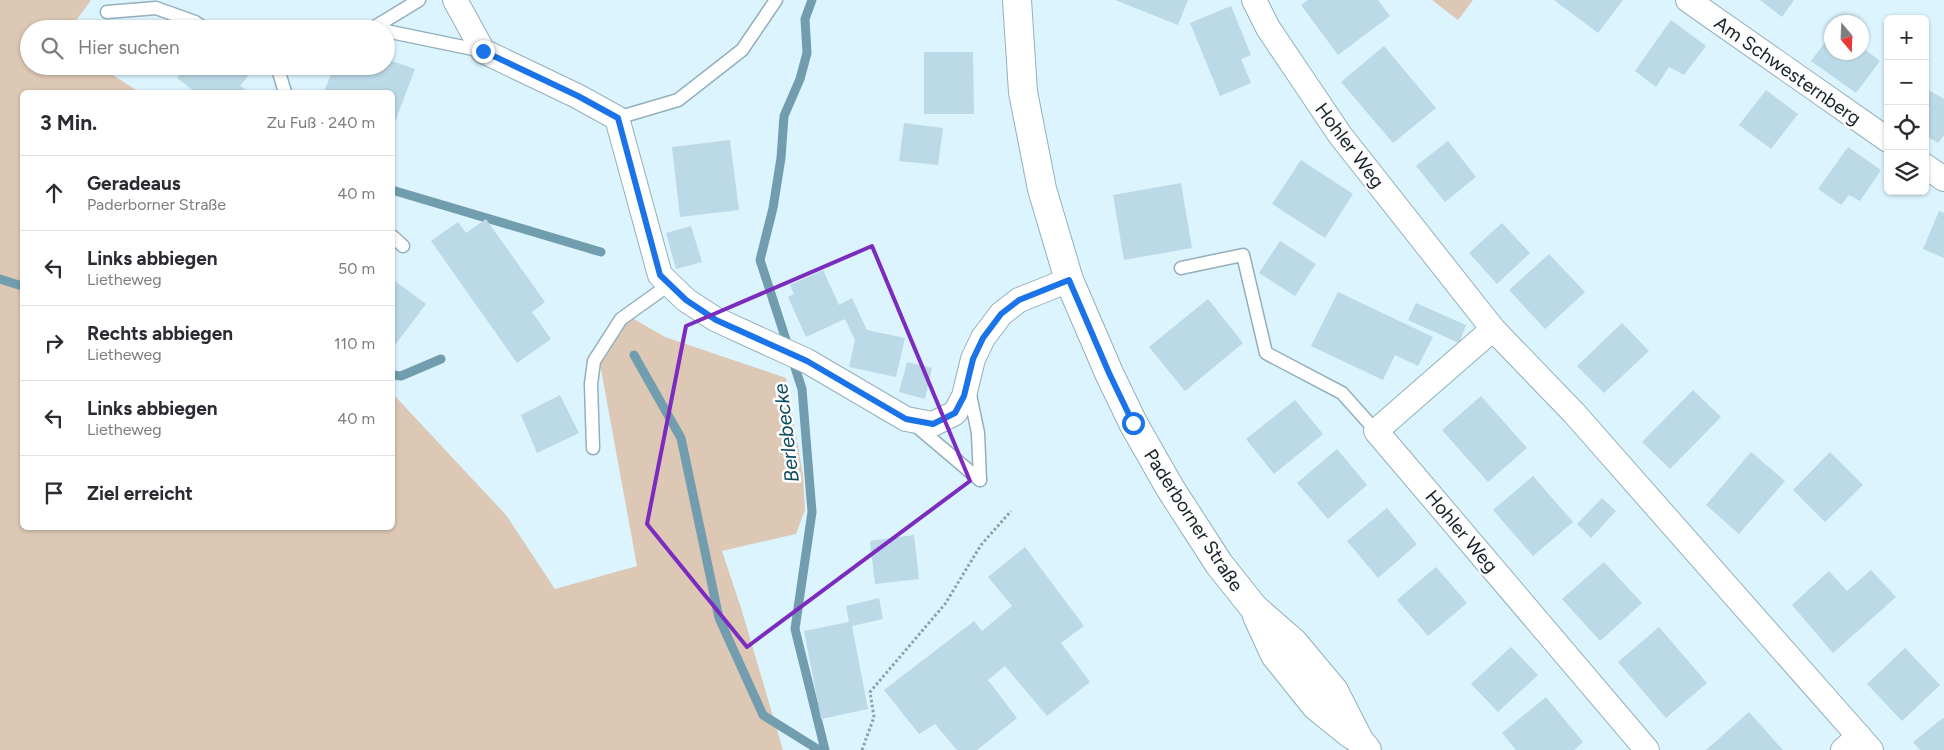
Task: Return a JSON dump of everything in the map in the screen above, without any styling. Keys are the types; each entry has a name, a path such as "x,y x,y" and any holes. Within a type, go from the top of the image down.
{"main road":[{"name":"Paderborner Straße","path":"1017,0 1023,92 1042,189 1069,280 1109,373 1147,448 1218,564 1254,608 1294,642 1334,691 1363,745"}],"street":[{"path":"455,0 483,51 578,96 618,118 660,275 686,300 716,320 807,361 906,419 933,424 955,413 964,396 973,359 983,338 1001,314 1019,300 1069,280"},
{"name":"Hohler Weg","path":"1254,0 1268,28 1340,135 1493,329 1574,413 1858,745"},
{"name":"Am Schwesternberg","path":"1688,0 1884,137"},
{"path":"1929,169 1944,179"},
{"path":"1376,431 1493,329"},
{"name":"Hohler Weg","path":"1376,431 1647,750"}],"lane":[{"path":"387,20 419,0"},
{"path":"618,118 678,100 742,50 776,0"},
{"path":"107,12 156,8 189,20"},
{"path":"395,33 483,51"},
{"path":"280,75 284,90"},
{"path":"395,239 403,246"},
{"path":"1181,268 1243,255 1266,353 1342,393 1376,431"},
{"path":"593,448 591,384 594,361 621,319 670,284"},
{"path":"906,419 980,480 978,433 967,382"}],"path":[{"path":"862,750 874,718 870,692 945,604 981,545 1011,511"}],"highlighted area":[{"path":"872,246 970,481 747,647 647,524 686,326"}],"shaded area":[{"path":"0,0 91,0 77,20 20,20 20,75 113,75 136,90 20,90 20,530 395,530 395,396 506,515 555,589 637,566 600,364 620,311 665,337 786,378 803,475 805,510 796,534 722,551 783,750 0,750"},
{"path":"1432,0 1473,0 1458,20"}],"building":[{"path":"1115,0 1188,0 1178,25"},
{"path":"1308,0 1378,0 1390,16 1338,55 1301,5"},
{"path":"1554,0 1623,0 1598,33"},
{"path":"1760,0 1794,0 1782,17"},
{"path":"1231,6 1251,55 1241,59 1251,83 1220,96 1190,23"},
{"path":"1671,20 1706,46 1684,75 1669,67 1656,87 1635,71"},
{"path":"1824,44 1824,60 1869,60 1869,52 1880,61 1856,93 1811,61"},
{"path":"1384,46 1436,108 1393,143 1341,82"},
{"path":"924,52 973,52 974,114 924,114"},
{"path":"395,62 415,69 395,122 395,90 325,90 331,75 395,75"},
{"path":"179,75 249,75 240,86 246,90 193,90 177,78"},
{"path":"1766,90 1798,114 1771,149 1739,125"},
{"path":"1929,90 1944,99 1944,135 1938,143 1929,137"},
{"path":"904,123 943,128 938,165 899,161"},
{"path":"730,140 739,210 680,217 672,147"},
{"path":"1448,141 1476,177 1445,202 1416,166"},
{"path":"1848,147 1881,170 1860,201 1849,195 1841,205 1818,189"},
{"path":"1301,160 1353,194 1325,238 1272,204"},
{"path":"1181,183 1192,248 1124,260 1113,195"},
{"path":"1939,211 1944,213 1944,258 1923,249"},
{"path":"486,219 545,302 532,312 551,339 517,363 431,241 458,222 466,233"},
{"path":"1502,223 1530,253 1497,284 1469,253"},
{"path":"691,226 702,262 676,269 666,233"},
{"path":"1280,241 1316,264 1295,296 1259,273"},
{"path":"1549,254 1585,292 1545,329 1509,290"},
{"path":"823,270 839,305 852,298 867,330 905,338 896,377 849,367 855,340 845,319 806,337 788,297 794,294 790,285"},
{"path":"395,281 426,304 395,345"},
{"path":"1338,292 1433,337 1418,366 1395,355 1383,380 1311,346"},
{"path":"1208,299 1243,343 1185,391 1149,347"},
{"path":"1416,303 1466,325 1459,343 1408,320"},
{"path":"1622,323 1649,351 1604,393 1577,366"},
{"path":"907,362 932,368 925,399 899,392"},
{"path":"1693,390 1721,417 1670,469 1642,442"},
{"path":"560,395 579,433 537,453 521,415"},
{"path":"1481,396 1527,448 1488,482 1442,430"},
{"path":"1295,400 1323,434 1274,474 1246,439"},
{"path":"1337,449 1367,485 1328,519 1297,483"},
{"path":"1751,452 1785,481 1739,534 1706,505"},
{"path":"1830,452 1863,485 1825,522 1793,490"},
{"path":"1533,476 1573,522 1533,556 1493,510"},
{"path":"1602,498 1616,511 1591,538 1577,524"},
{"path":"1387,508 1417,544 1378,578 1347,541"},
{"path":"914,535 919,579 875,584 870,541"},
{"path":"1025,547 1084,626 1061,643 1090,682 1047,716 1005,666 988,680 1017,718 977,750 957,750 935,724 919,734 884,690 974,621 982,631 1012,606 988,577"},
{"path":"1604,562 1642,603 1600,641 1562,599"},
{"path":"1436,567 1467,603 1428,636 1397,600"},
{"path":"1871,570 1896,597 1833,653 1792,605 1829,571 1847,591"},
{"path":"879,598 883,619 852,626 868,709 821,719 804,631 849,622 846,606"},
{"path":"1659,627 1707,683 1666,718 1618,662"},
{"path":"1511,647 1538,675 1498,712 1471,684"},
{"path":"1905,648 1940,685 1902,721 1867,684"},
{"path":"1546,697 1583,742 1574,750 1516,750 1502,733"},
{"path":"1749,712 1783,750 1706,750"},
{"path":"1943,718 1944,750 1920,750 1913,742"}],"waterway":[{"name":"Berlebecke","path":"812,0 805,19 807,53 800,79 784,116 781,158 773,208 760,260 802,389 812,512 795,629 825,750"},
{"path":"395,191 601,252"},
{"path":"0,279 20,285"},
{"path":"634,355 681,438 719,618 763,715 819,750"},
{"path":"395,375 401,376 441,359"}],"route":[{"path":"483,51 578,96 618,118 660,275 686,300 716,320 807,361 906,419 933,424 955,413 964,396 973,359 983,338 1001,314 1019,300 1069,280 1133,423"}]}
